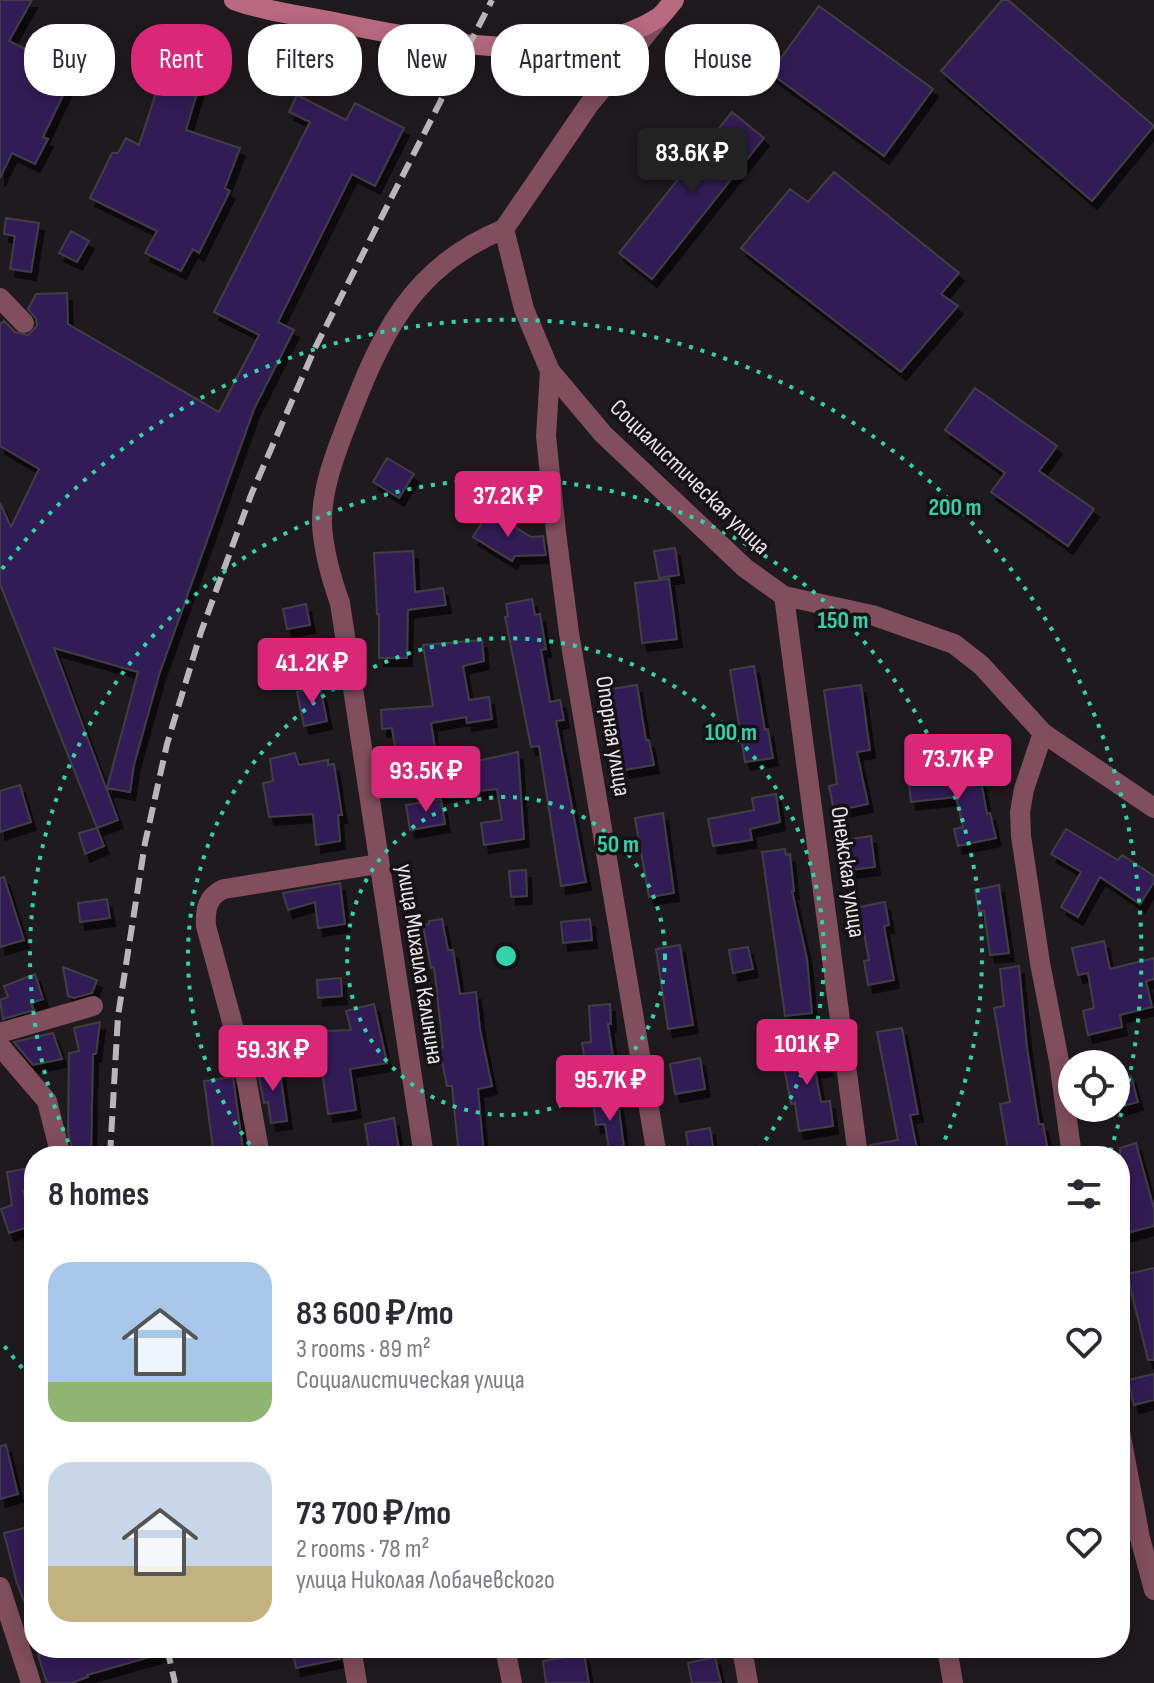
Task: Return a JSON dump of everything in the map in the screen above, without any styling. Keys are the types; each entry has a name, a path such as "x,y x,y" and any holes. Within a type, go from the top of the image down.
{"main road":[{"path":"234,0 369,29 468,46 549,47 617,36 660,17 674,0"}],"street":[{"path":"504,229 588,106 660,17"},
{"name":"Социалистическая улица","path":"504,229 524,309 550,371 603,434 745,568 784,596 872,615 954,644 981,665 1043,733 1154,808"},
{"name":"улица Михаила Калинина","path":"422,1146 340,603 326,556 322,525 324,499 340,441 361,385 401,308 449,258 476,240 504,229"},
{"path":"0,298 24,323"},
{"name":"Опорная улица","path":"550,371 546,436 569,633 655,1146"},
{"name":"Онежская улица","path":"784,596 857,1146"},
{"path":"1043,733 1024,789 1020,812 1021,836 1071,1146"},
{"path":"258,1146 244,1066 214,946 206,926 207,906 216,892 224,889 378,864"},
{"path":"0,1033 93,1006"},
{"path":"0,1046 47,1101 58,1146"},
{"path":"1130,1484 1154,1590"},
{"path":"0,1587 31,1683"},
{"path":"353,1658 357,1683"},
{"path":"507,1658 512,1683"},
{"path":"744,1658 748,1683"},
{"path":"949,1658 953,1683"}],"building":[{"path":"0,0 32,0 9,41 24,48 24,96 63,96 43,137 48,139 35,164 12,153 0,178"},
{"path":"1002,0 1008,0 1154,126 1092,201 941,71"},
{"path":"819,6 933,89 884,156 780,80 780,59"},
{"path":"155,96 196,96 186,130 240,148 225,188 230,191 199,253 193,249 181,271 145,253 157,231 90,198 112,153 118,153 126,138 139,145"},
{"path":"299,96 346,120 355,103 404,128 375,186 352,174 278,322 294,330 254,409 159,675 134,765 130,792 107,788 138,672 54,648 118,820 97,828 0,584 0,503 11,527 39,469 0,446 0,324 4,321 15,332 28,335 37,326 28,309 36,294 67,293 68,324 219,412 259,335 214,312 310,122 289,112"},
{"path":"732,112 764,138 652,279 619,253"},
{"path":"834,172 959,273 941,294 958,306 901,372 741,248 790,189 808,202"},
{"path":"6,218 39,223 31,272 10,269 15,236 4,234"},
{"path":"71,231 89,241 77,262 59,253"},
{"path":"975,388 1057,446 1039,471 1094,509 1068,546 991,492 1005,473 945,430"},
{"path":"387,458 414,474 399,498 373,482"},
{"path":"489,511 531,537 543,536 546,555 515,556 512,561 473,537"},
{"path":"675,548 679,575 659,578 654,551"},
{"path":"413,551 415,592 443,588 446,605 408,610 407,658 379,658 374,553"},
{"path":"669,579 677,639 642,643 635,583"},
{"path":"532,599 535,615 540,614 546,649 541,650 550,702 560,700 564,720 556,721 586,882 561,886 539,746 531,747 505,617 508,616 506,604"},
{"path":"306,604 310,625 287,629 283,609"},
{"path":"482,640 484,661 463,666 469,700 489,697 492,719 467,723 466,717 431,723 438,766 399,772 392,728 382,729 381,710 433,706 423,645"},
{"path":"754,666 773,758 745,762 730,670"},
{"path":"637,685 646,740 649,740 654,765 624,770 611,689"},
{"path":"861,685 870,750 857,752 868,804 834,811 829,786 837,784 824,690"},
{"path":"320,687 327,721 304,726 297,692"},
{"path":"518,752 524,839 484,845 481,823 502,820 497,789 478,791 477,786 433,797 429,781 473,770 472,762"},
{"path":"295,753 299,765 328,760 328,765 334,764 342,815 338,815 340,841 316,845 313,814 269,817 263,783 273,781 270,759"},
{"path":"979,770 987,814 990,813 996,838 958,846 954,829 963,827 956,797 911,802 908,776 940,772 940,778"},
{"path":"20,785 31,822 0,832 0,791"},
{"path":"776,794 780,822 750,829 752,840 713,846 708,819 754,810 752,798"},
{"path":"441,799 445,824 410,830 406,805"},
{"path":"663,813 674,893 649,897 635,818"},
{"path":"97,828 104,846 85,854 79,833"},
{"path":"1066,829 1118,860 1122,855 1154,876 1154,882 1140,904 1100,877 1078,917 1061,907 1081,872 1051,854"},
{"path":"871,836 875,867 851,870 846,840"},
{"path":"785,849 786,855 790,854 792,891 807,959 812,1013 785,1016 762,852"},
{"path":"526,870 527,896 511,897 509,871"},
{"path":"4,877 24,940 0,947 0,878"},
{"path":"340,883 345,924 318,928 315,902 288,910 283,893"},
{"path":"999,885 1009,953 990,955 984,911 979,912 975,890"},
{"path":"107,899 110,918 80,922 78,903"},
{"path":"885,902 889,925 884,926 894,980 868,985 864,961 869,960 859,907"},
{"path":"442,919 448,950 453,950 460,994 476,992 492,1086 478,1089 483,1146 458,1146 452,1086 447,1086 439,1048 443,1047 434,967 431,968 423,925 429,924 429,921"},
{"path":"590,919 592,940 563,943 561,922"},
{"path":"1104,941 1110,969 1154,958 1154,979 1146,981 1152,1007 1120,1015 1122,1027 1088,1035 1083,1011 1094,1008 1088,973 1078,975 1072,948"},
{"path":"680,945 693,1025 668,1029 656,949"},
{"path":"748,947 753,969 733,973 729,950"},
{"path":"1019,966 1027,1048 1039,1124 1043,1124 1047,1146 1007,1146 1000,1104 1010,1102 994,1008 1004,1006 1000,969"},
{"path":"63,967 97,980 92,993 74,998 68,996"},
{"path":"35,974 43,999 31,1003 34,1010 3,1019 0,1000 8,997 4,986"},
{"path":"341,978 342,996 318,998 317,980"},
{"path":"374,1004 387,1063 350,1069 356,1110 328,1114 322,1071 326,1070 325,1031 351,1030 346,1011"},
{"path":"610,1004 611,1024 608,1024 613,1057 585,1062 582,1043 591,1042 589,1006"},
{"path":"100,1022 96,1054 93,1054 91,1146 72,1146 68,1132 69,1053 79,1051 74,1028"},
{"path":"902,1028 918,1114 910,1115 917,1146 870,1146 898,1140 877,1032"},
{"path":"53,1033 62,1059 33,1065 14,1042"},
{"path":"823,1045 827,1068 815,1070 821,1102 830,1101 833,1126 799,1131 781,1052"},
{"path":"700,1058 705,1089 675,1094 670,1064"},
{"path":"279,1065 287,1121 271,1123 258,1073 263,1072 262,1067"},
{"path":"1130,1076 1138,1102 1130,1104"},
{"path":"233,1077 243,1146 213,1146 204,1081"},
{"path":"617,1095 624,1146 608,1146 605,1124 596,1125 593,1099"},
{"path":"394,1118 398,1146 368,1146 365,1124"},
{"path":"710,1128 713,1146 688,1146 686,1132"},
{"path":"1136,1143 1154,1209 1154,1226 1130,1232 1130,1146 1126,1146"},
{"path":"24,1169 24,1228 9,1233 1,1209 12,1205 7,1172"},
{"path":"1154,1268 1154,1360 1148,1360 1130,1286 1130,1273"},
{"path":"1154,1374 1154,1400 1134,1405 1130,1380"},
{"path":"6,1445 18,1494 0,1499 0,1446"},
{"path":"24,1528 24,1602 16,1580 4,1533"},
{"path":"39,1658 146,1658 87,1675 71,1683 47,1683"},
{"path":"294,1658 340,1658 340,1659 296,1668"},
{"path":"585,1658 589,1683 546,1683 543,1661"},
{"path":"715,1658 721,1683 692,1683 688,1663"}],"railway":[{"path":"111,1146 118,1016 145,843 167,744 201,632 251,495 315,348 492,0"},
{"path":"169,1658 175,1683"}]}
